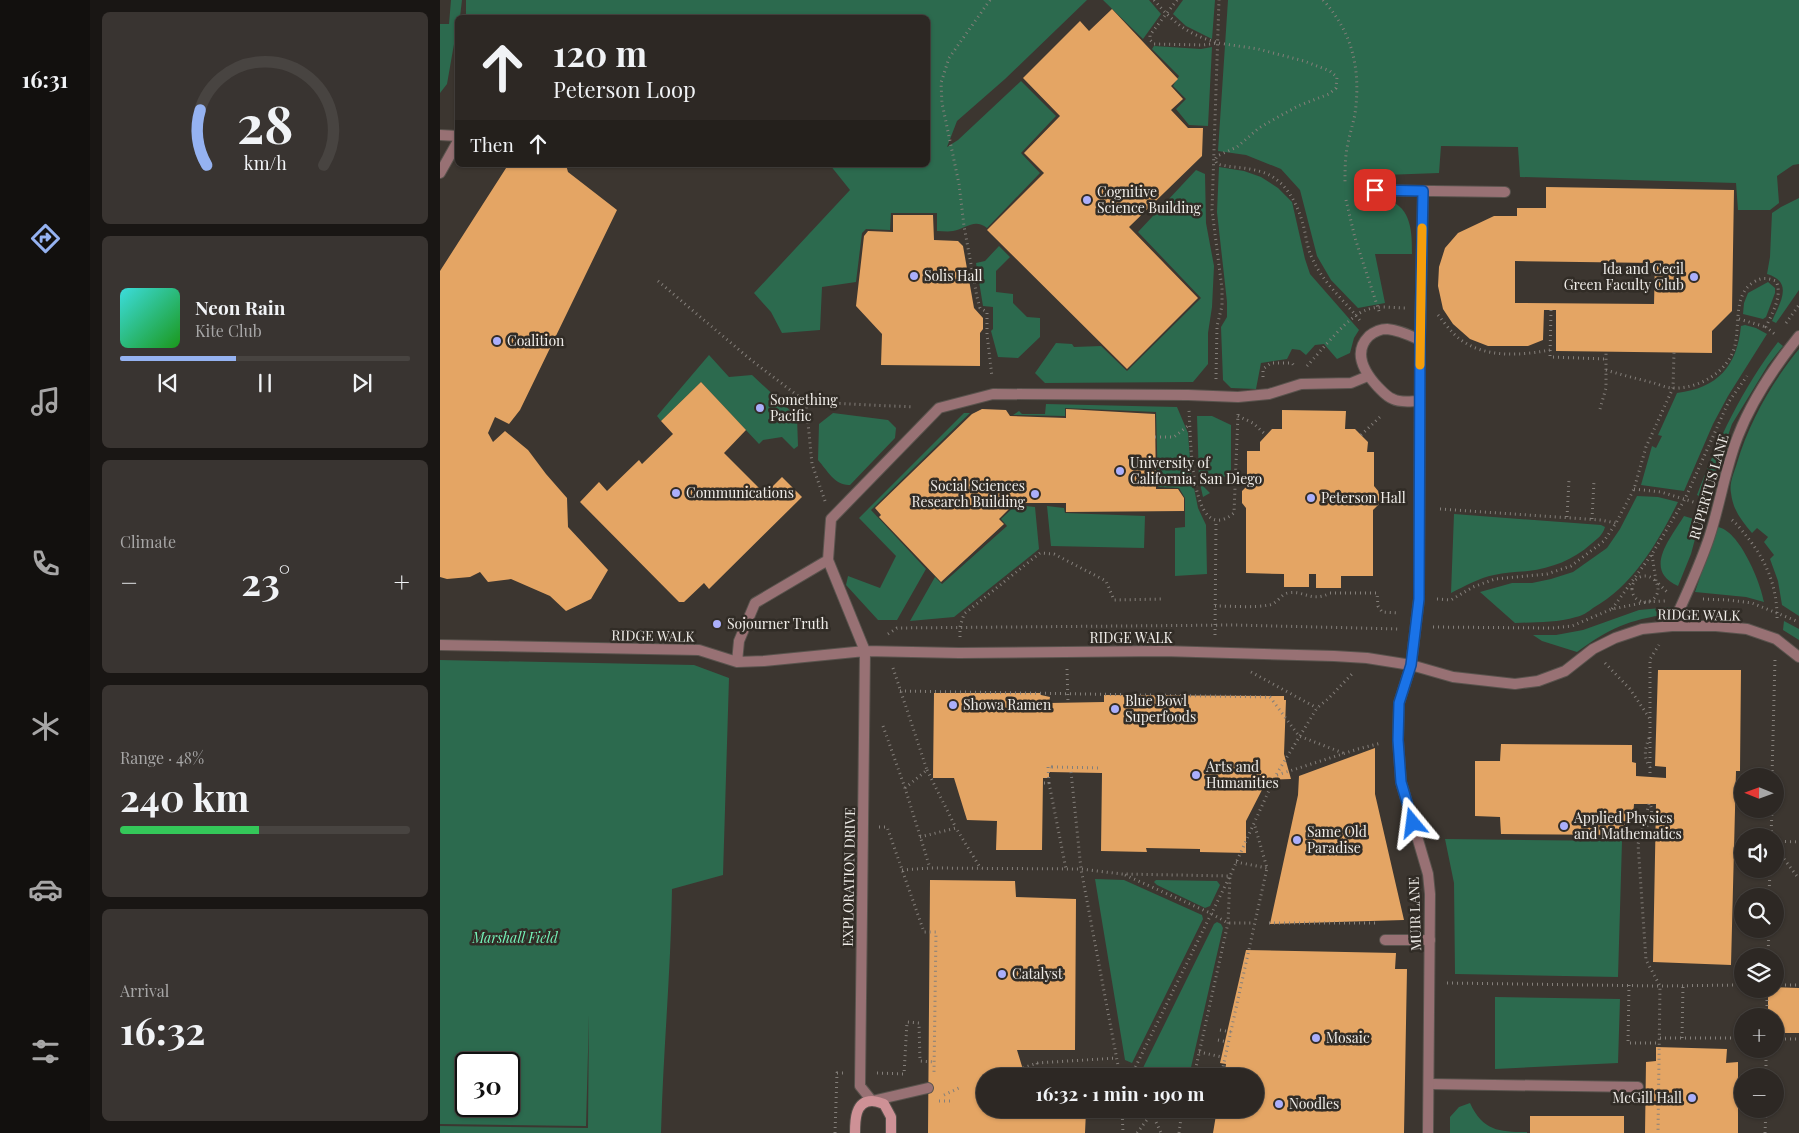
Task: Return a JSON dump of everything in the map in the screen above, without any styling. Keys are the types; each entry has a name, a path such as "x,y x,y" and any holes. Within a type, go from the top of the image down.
{"street":[{"path":"440,135 455,136"},
{"path":"440,173 455,146"},
{"path":"1360,190 1506,192"},
{"path":"1420,340 1401,331 1385,329 1377,331 1364,342 1361,351 1363,367 1368,376 1387,396 1394,400 1420,401 1423,191"},
{"name":"RUPERTUS LANE","path":"1672,626 1682,599 1698,567 1718,510 1726,470 1738,435 1772,373 1799,336"},
{"path":"865,650 828,560 831,518 939,408 993,394 1238,397 1269,394 1301,384 1351,383 1368,376"},
{"name":"MUIR LANE","path":"1420,401 1419,599 1411,665 1399,703 1398,740 1401,782 1428,874 1430,894 1428,1133"},
{"path":"737,662 739,641 755,603 828,560"},
{"name":"RIDGE WALK","path":"440,645 699,650 737,662 764,661 865,650 1215,652 1367,658 1411,665 1453,677 1515,684 1538,681 1565,671 1593,649 1615,638 1642,629 1672,626 1716,626 1747,629 1776,639 1799,657"},
{"name":"EXPLORATION DRIVE","path":"865,650 860,1086 872,1100 884,1104 891,1117 891,1133"},
{"path":"1386,940 1430,940"},
{"path":"1429,1084 1638,1087"},
{"path":"855,1133 855,1116 862,1104 931,1085"}],"path":[{"path":"990,0 949,58 941,83 942,103 977,297 980,308 987,312 987,334 993,394"},
{"path":"1154,0 1166,14 1192,34 1218,42 1258,49 1304,61 1337,77 1336,88 1329,94 1278,116 1259,128 1237,147 1217,156 1215,160"},
{"path":"1177,0 1150,35 1150,40 1154,44 1203,45 1218,42"},
{"path":"1215,397 1217,326 1222,306 1222,289 1212,218 1220,0"},
{"path":"1323,0 1342,24 1352,47 1356,69 1355,115 1347,150 1344,189"},
{"path":"1215,160 1217,164 1265,172 1279,181 1297,206 1310,255 1320,274 1371,335"},
{"path":"1346,198 1355,238 1385,329"},
{"path":"1606,370 1672,388 1705,381 1726,363 1734,350 1739,306 1746,287 1758,279 1767,278 1776,281 1779,295 1766,327"},
{"path":"658,281 751,360 806,402 939,408"},
{"path":"1420,309 1434,310 1454,335 1474,348 1501,354 1532,353 1550,350"},
{"path":"1550,310 1550,358 1606,359"},
{"path":"1739,319 1766,327 1791,346"},
{"path":"1600,409 1606,388 1606,352"},
{"path":"1437,599 1451,600 1495,579 1547,574 1571,566 1604,541 1634,489 1646,447 1672,388 1674,352"},
{"path":"1188,395 1195,486 1200,505 1207,516 1216,521 1226,520 1234,513 1238,397"},
{"path":"806,402 812,464 831,518"},
{"path":"1238,415 1253,423 1266,435"},
{"path":"1361,436 1382,416"},
{"path":"1155,437 1174,437 1190,424"},
{"path":"1567,517 1569,480"},
{"path":"1592,519 1594,481"},
{"path":"1634,489 1661,492 1718,510 1736,523 1756,548 1767,566 1774,590 1777,612 1772,768"},
{"path":"1440,509 1567,517 1616,523"},
{"path":"1215,652 1216,521"},
{"path":"959,652 960,627 964,614 1040,553 1054,554 1106,581 1114,600 1164,599"},
{"path":"1612,609 1652,554 1656,581 1658,585 1657,594 1648,602 1640,601 1634,596 1632,588 1634,581 1645,575 1653,578 1656,581 1671,596 1682,599"},
{"path":"1215,606 1271,605 1287,593 1299,593 1312,598 1323,597 1330,593 1377,593 1378,606 1382,612 1398,613"},
{"path":"1448,627 1552,628 1572,626 1612,609 1648,602 1682,599 1728,600 1752,603 1799,622"},
{"path":"865,650 897,628 1215,625 1385,629"},
{"path":"1650,777 1650,659 1672,626"},
{"path":"1593,649 1630,689 1650,719"},
{"path":"887,651 926,770 980,869"},
{"path":"1066,652 1068,703"},
{"path":"1135,1068 1230,876 1276,775 1316,708 1328,699 1367,658"},
{"path":"1249,671 1316,708"},
{"path":"900,691 1270,697 1299,736 1343,753"},
{"path":"1276,775 1343,753 1398,740"},
{"path":"890,747 930,868"},
{"path":"1066,870 1049,783 1048,766 1102,768"},
{"path":"905,788 926,770"},
{"path":"1071,772 1081,869 1119,1068"},
{"path":"1044,783 1049,783"},
{"path":"1638,844 1652,815 1652,808 1649,804 1638,844 1646,960 1660,986 1658,1133"},
{"path":"1221,1068 1226,1042 1264,888 1267,868 1254,823"},
{"path":"920,837 956,828"},
{"path":"1784,841 1799,842"},
{"path":"895,851 924,932 936,932 934,1062 931,1085"},
{"path":"1784,859 1799,879"},
{"path":"1236,862 1267,868"},
{"path":"902,870 930,868 1081,869 1122,874 1230,876"},
{"path":"1122,874 1210,913 1228,923 1252,922"},
{"path":"1196,1068 1228,923 1230,876"},
{"path":"1269,923 1367,923"},
{"path":"1446,983 1660,986 1734,985"},
{"path":"1628,985 1628,1043 1660,1043"},
{"path":"1682,1038 1683,985"},
{"path":"1784,985 1799,985"},
{"path":"835,1133 837,1073 904,1074 907,1022 919,1022 920,1061 934,1062"},
{"path":"1660,1038 1734,1038"},
{"path":"1784,1039 1799,1039"},
{"path":"1200,1052 1222,1056"},
{"path":"1023,1068 1037,1063 1117,1058"},
{"path":"1037,1063 1039,1068"},
{"path":"934,1101 953,1101"},
{"path":"1138,1133 1152,1113 1161,1133"},
{"path":"1122,1118 1123,1133"},
{"path":"1179,1133 1181,1118"},
{"path":"1765,1133 1766,1118"}],"green space":[{"path":"451,0 462,0 460,15 455,15 455,38 447,84 440,93 440,24 449,24"},
{"path":"466,0 1087,0 1005,79 957,121 947,147 958,140 1021,81 1056,116 1021,153 1040,173 987,228 974,224 953,231 937,231 937,213 891,213 890,230 866,229 862,233 856,282 822,287 820,330 782,333 771,312 754,293 850,190 832,167 930,167 930,15 466,15"},
{"path":"1103,0 1149,0 1161,14 1143,39"},
{"path":"1183,0 1215,0 1212,39 1186,26 1173,14"},
{"path":"1228,0 1799,0 1799,164 1793,165 1777,176 1779,203 1770,210 1738,210 1736,183 1520,177 1518,147 1441,146 1439,173 1357,176 1356,199 1388,200 1402,209 1409,222 1412,246 1412,254 1375,254 1385,303 1358,308 1331,280 1317,256 1300,190 1281,169 1246,155 1218,151"},
{"path":"1154,46 1201,49 1212,47 1208,126 1189,125 1176,109 1186,99 1173,86 1179,76 1152,49"},
{"path":"1219,167 1244,171 1261,177 1278,188 1292,202 1310,274 1359,330 1354,338 1350,353 1337,359 1324,344 1315,345 1306,355 1300,350 1292,349 1287,359 1261,363 1256,389 1231,388 1223,380 1221,327 1227,317 1227,302 1217,212"},
{"path":"1196,170 1205,174 1206,223 1214,266 1212,307 1208,333 1208,364 1193,382 1045,383 1035,373 1056,343 1072,344 1074,347 1101,346 1127,371 1201,298 1138,232"},
{"path":"1799,198 1799,290 1776,323 1772,321 1783,294 1783,288 1780,282 1767,274 1770,257 1772,213"},
{"path":"999,246 1010,257 996,271 996,292 1013,294 1013,303 1027,317 1040,318 1040,337 1018,358 998,357 991,331 993,329 993,307 983,306 976,263 985,261"},
{"path":"1768,282 1775,288 1775,293 1766,317 1763,319 1743,314 1744,303 1748,293"},
{"path":"1745,325 1767,334 1728,396 1713,424 1684,491 1641,485 1652,446 1656,448 1662,436 1658,435 1677,393 1704,386 1723,373 1735,353 1741,326"},
{"path":"1778,342 1783,346 1768,365 1732,424 1706,499 1697,495 1713,454 1742,397"},
{"path":"1799,349 1799,616 1782,605 1778,581 1770,559 1774,555 1764,542 1768,537 1757,528 1752,533 1744,524 1732,499 1731,486 1742,448 1762,403"},
{"path":"709,355 729,377 752,375 797,417 798,446 794,449 782,437 763,440 759,444 701,382 661,421 657,416"},
{"path":"1046,404 1177,407 1188,433 1191,473 1198,508 1206,525 1207,574 1175,576 1175,528 1185,527 1185,498 1179,488 1158,487 1156,412 1065,408 1065,416 1013,415 1019,411 1022,414 1045,414"},
{"path":"833,413 888,420 896,428 895,438 850,485 845,485 836,480 818,460 819,424"},
{"path":"964,413 970,413 871,510 926,569 897,620 878,620 846,585 848,576 880,588 896,556 859,518"},
{"path":"1197,416 1212,416 1231,425 1231,470 1224,477 1216,473 1203,486 1210,493 1203,497 1199,479"},
{"path":"1637,496 1658,497 1678,502 1643,562 1620,588 1587,612 1561,620 1515,623 1480,592 1512,583 1532,583 1551,579 1573,572 1607,548 1620,529"},
{"path":"1016,505 1035,507 1039,549 954,617 910,621 935,577 942,584 1007,526 1001,519"},
{"path":"1047,506 1064,508 1065,513 1145,516 1144,548 1051,546"},
{"path":"1454,514 1601,525 1605,527 1598,539 1577,555 1562,562 1537,570 1488,576 1451,593"},
{"path":"1684,516 1697,520 1699,524 1691,554 1678,586 1667,579 1662,571 1661,563 1667,544"},
{"path":"1717,527 1725,530 1733,537 1748,558 1754,570 1764,602 1746,597 1695,592"},
{"path":"1672,607 1669,614 1642,619 1620,626 1577,652 1542,641 1533,635 1556,635 1583,630 1639,610"},
{"path":"1784,621 1799,629 1799,640 1783,630"},
{"name":"Marshall Field","path":"440,660 694,665 729,678 723,875 672,889 661,1133 440,1133 440,1126 588,1128 589,1015 586,1126 440,1124"},
{"path":"1445,839 1622,841 1618,977 1455,974 1454,883"},
{"path":"1095,879 1124,880 1202,915 1203,919 1132,1063 1125,1060"},
{"path":"1156,880 1217,881 1220,885 1210,906 1205,908 1157,885 1154,882"},
{"path":"1217,922 1223,928 1191,1068 1143,1068 1214,924"},
{"path":"1495,997 1620,999 1618,1063 1495,1069"},
{"path":"1470,1103 1480,1119 1493,1128 1527,1133 1450,1133 1450,1117 1459,1107"}],"building":[{"name":"Cognitive Science Building","path":"1112,9 1178,79 1171,86 1183,99 1171,110 1188,128 1203,128 1202,156 1129,227 1198,298 1127,369 987,230 1044,173 1024,153 1060,116 1023,78 1080,21 1089,31"},
{"name":"Coalition","path":"507,167 567,167 568,172 617,210 520,410 509,424 495,417 488,433 493,442 505,431 528,450 567,498 568,527 608,570 591,599 566,611 550,596 511,579 488,582 480,572 470,577 447,579 440,577 440,271"},
{"name":"Ida and Cecil Green Faculty Club","path":"1546,187 1734,190 1732,311 1712,331 1712,353 1556,351 1556,310 1544,310 1543,340 1528,346 1488,346 1470,339 1453,324 1443,309 1438,286 1439,267 1445,248 1458,233 1494,216 1517,216 1517,208 1546,208","holes":["1515,261 1655,263 1654,304 1515,303"]},
{"name":"Solis Hall","path":"893,215 933,215 934,240 958,241 963,246 974,308 983,318 983,329 980,333 980,366 881,365 882,334 856,306 864,236 868,231 893,232"},
{"name":"Communications","path":"701,382 746,430 724,453 765,494 782,477 802,497 709,589 704,583 684,602 679,602 580,502 599,482 607,491 639,460 642,464 673,434 661,421"},
{"name":"Social Sciences Research Building","path":"982,409 1006,410 1010,416 1066,418 1066,409 1155,414 1156,489 1178,489 1184,498 1184,511 1066,512 1066,503 1015,503 999,519 1004,524 941,582 879,517 881,515 875,508 972,414"},
{"name":"Peterson Hall","path":"1282,410 1346,411 1345,429 1355,429 1368,442 1367,452 1374,452 1374,486 1379,492 1379,504 1373,510 1373,576 1341,576 1341,588 1316,588 1316,574 1309,574 1309,587 1284,587 1284,574 1246,573 1246,508 1242,503 1242,491 1247,486 1247,451 1260,451 1260,442 1272,429 1282,429"},
{"name":"Applied Physics and Mathematics","path":"1658,670 1741,670 1740,768 1734,768 1735,818 1731,965 1653,962 1656,804 1634,804 1633,817 1628,817 1628,835 1501,834 1500,817 1475,816 1475,761 1500,761 1501,744 1632,745 1632,762 1636,763 1636,776 1666,778 1666,767 1655,766"},
{"path":"934,693 1041,693 1041,695 1050,697 1049,703 1104,702 1104,695 1284,696 1284,700 1286,700 1284,754 1291,779 1265,780 1264,786 1246,821 1246,853 1200,852 1200,849 1146,848 1147,852 1101,851 1102,773 1049,772 1049,778 1043,778 1042,850 996,850 997,821 967,820 954,778 933,778"},
{"path":"1375,748 1375,794 1404,920 1270,924 1298,795 1299,776"},
{"name":"Catalyst","path":"930,880 1015,881 1016,897 1076,899 1075,1050 1017,1050 1023,1068 976,1068 976,1118 1086,1118 1085,1133 928,1133"},
{"name":"Mosaic","path":"1246,950 1396,953 1395,969 1407,969 1404,1133 1213,1133 1216,1118 1264,1118 1264,1068 1225,1068 1226,1064 1220,1063"},
{"path":"1784,987 1799,988 1799,1033 1784,1033 1784,1008 1768,1008 1768,998 1784,998"},
{"name":"McGill Hall","path":"1656,1047 1727,1049 1726,1063 1738,1062 1738,1068 1734,1068 1734,1118 1738,1118 1738,1133 1645,1133 1646,1062 1656,1061"},
{"path":"1530,1116 1624,1116 1624,1133 1530,1133"}],"slow traffic":[{"path":"1420,365 1422,228"}],"place":[{"name":"Cognitive Science Building","path":"1087,200"},
{"name":"Solis Hall","path":"914,276"},
{"name":"Ida and Cecil Green Faculty Club","path":"1694,277"},
{"name":"Coalition","path":"497,341"},
{"name":"Something Pacific","path":"760,408"},
{"name":"University of California, San Diego","path":"1120,471"},
{"name":"Communications","path":"676,493"},
{"name":"Social Sciences Research Building","path":"1035,494"},
{"name":"Peterson Hall","path":"1311,498"},
{"name":"Sojourner Truth","path":"717,624"},
{"name":"Showa Ramen","path":"953,705"},
{"name":"Blue Bowl Superfoods","path":"1115,709"},
{"name":"Arts and Humanities","path":"1196,775"},
{"name":"Applied Physics and Mathematics","path":"1564,826"},
{"name":"Same Old Paradise","path":"1297,840"},
{"name":"Catalyst","path":"1002,974"},
{"name":"Mosaic","path":"1316,1038"},
{"name":"McGill Hall","path":"1692,1098"},
{"name":"Noodles","path":"1279,1104"}],"route":[{"path":"1375,190 1423,191 1420,340 1419,599 1411,665 1399,703 1398,740 1401,782 1413,823"}]}
